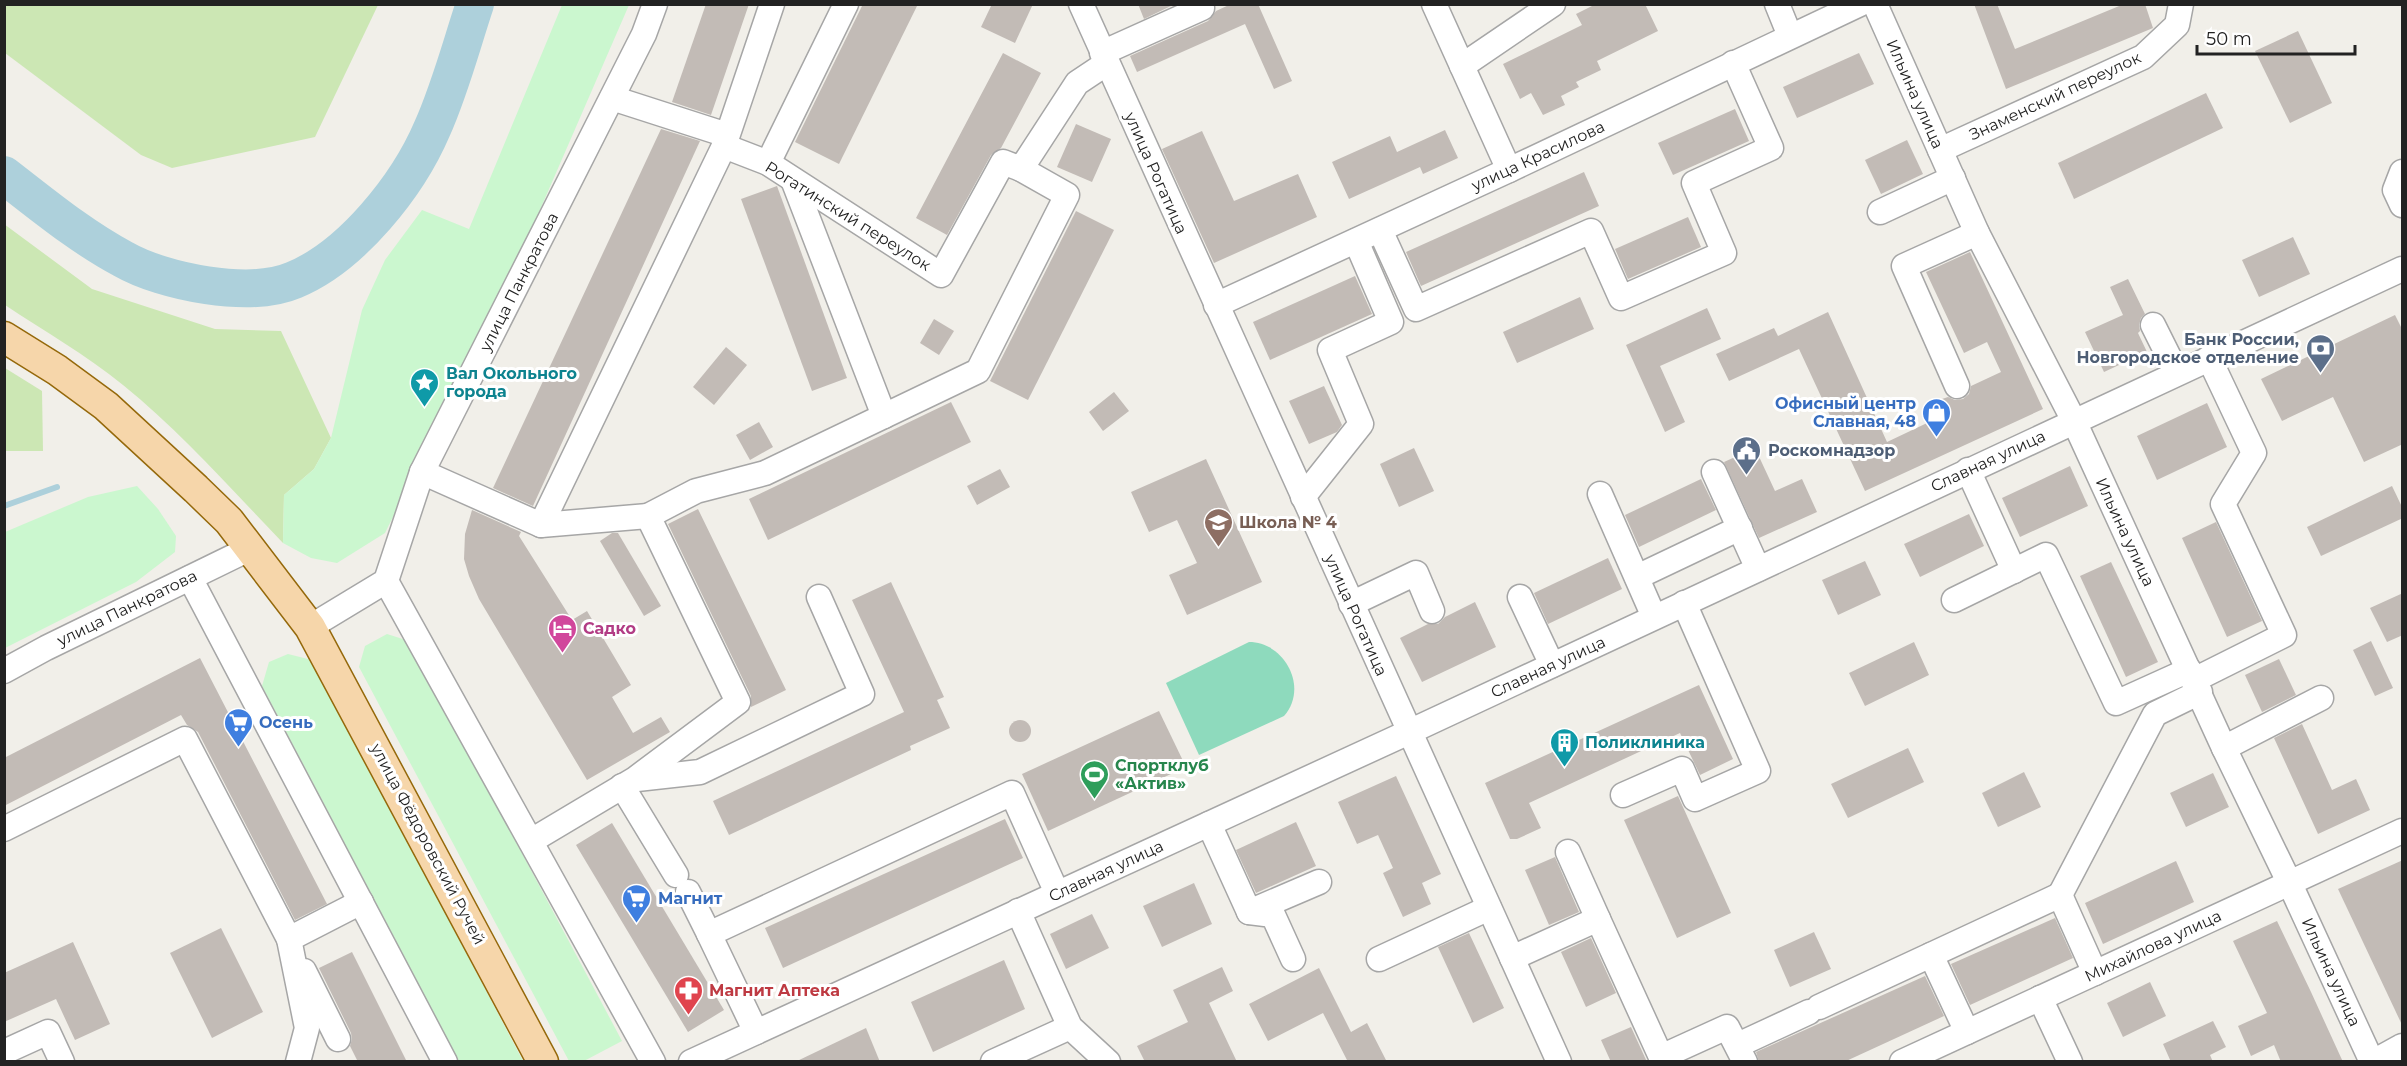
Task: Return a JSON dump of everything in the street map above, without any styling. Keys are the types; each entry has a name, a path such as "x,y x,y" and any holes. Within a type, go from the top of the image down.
{"main road":[{"name":"улица Фёдоровский Ручей","path":"4,337 57,370 106,406 229,522 310,627 543,1062"}],"street":[{"name":"улица Панкратова","path":"386,581 422,472 644,34 655,4"},
{"path":"541,525 725,140 772,4"},
{"path":"768,164 846,4"},
{"name":"улица Рогатица","path":"1081,4 1559,1062"},
{"path":"422,472 541,525 648,516 696,491 765,473 978,371 1067,195 1021,169 1077,83 1105,58 1202,8 1201,4"},
{"path":"1434,4 1509,170"},
{"path":"1462,66 1553,4"},
{"path":"1777,4 1790,36"},
{"name":"улица Красилова","path":"1216,305 1860,4"},
{"name":"Ильина улица","path":"1875,4 1977,233 2074,421 2224,748 2372,1062"},
{"name":"Знаменский переулок","path":"1940,150 2143,57 2177,25 2181,4"},
{"path":"1380,230 1416,309 1592,231 1621,298 1724,253 1694,183 1771,148 1733,63"},
{"name":"Рогатинский переулок","path":"612,98 725,140 768,164 940,275 1003,162 1021,169"},
{"path":"2403,172 2395,190 2403,205"},
{"path":"1880,212 1953,178"},
{"path":"793,180 884,416"},
{"path":"1957,386 1904,266 1977,233"},
{"path":"1303,497 1361,424 1330,350 1391,322 1356,241"},
{"name":"Славная улица","path":"692,1062 1409,732 2403,269"},
{"path":"2153,324 2177,373"},
{"path":"1954,600 2046,555 2116,703 2194,681 2284,635 2223,504 2254,453 2209,358"},
{"path":"1968,470 2014,571"},
{"path":"1714,472 1758,569"},
{"path":"1600,494 1654,617"},
{"path":"531,841 628,783 738,702 648,516"},
{"path":"1637,577 1740,528"},
{"name":"улица Панкратова","path":"4,671 250,548"},
{"path":"1351,603 1416,573 1432,611"},
{"path":"190,578 445,1062"},
{"path":"310,627 386,581 653,1062"},
{"path":"628,783 700,772 862,694 819,597"},
{"path":"1520,597 1552,665"},
{"path":"1623,795 1682,769 1695,799 1758,771 1684,603"},
{"path":"1568,852 1661,1057 1727,1027 1741,1053 1814,1010 2060,895 2155,714 2194,681"},
{"path":"2224,748 2321,698"},
{"path":"4,829 185,739 338,1039"},
{"path":"628,783 709,934 756,1032"},
{"path":"709,934 1012,793 1057,893"},
{"path":"1209,824 1249,912"},
{"name":"Михайлова улица","path":"1902,1062 2403,831"},
{"path":"1249,912 1319,882"},
{"path":"2060,895 2095,973"},
{"path":"289,939 361,902"},
{"path":"1379,959 1489,908"},
{"path":"1018,911 1070,1027 1108,1062"},
{"path":"1249,912 1273,915 1293,959"},
{"path":"1512,958 1598,919"},
{"path":"289,939 307,1028 298,1062"},
{"path":"1931,955 1968,1032"},
{"path":"2040,998 2070,1062"},
{"path":"993,1062 1070,1027"},
{"path":"4,1052 48,1032 62,1062"},
{"path":"2372,1062 2403,1046"}],"green space":[{"path":"4,5 378,5 315,137 172,168 141,155 5,53"},
{"path":"562,5 629,5 496,311 385,533 337,563 311,558 283,543 284,495 314,469 331,438 362,310 385,260 422,210 469,229"},
{"path":"4,224 92,289 215,329 281,331 331,438 314,469 284,495 283,543 206,462 123,385 5,305"},
{"path":"5,368 42,391 43,451 5,451"},
{"path":"137,486 158,509 176,536 175,552 136,582 5,648 5,532 88,497"},
{"path":"387,634 409,641 622,1041 584,1061 569,1061 359,667 365,646"},
{"path":"1249,642 1262,644 1273,650 1289,668 1294,693 1291,705 1284,716 1199,755 1166,683"},
{"path":"288,654 312,660 523,1061 459,1061 262,686 269,662"}],"building":[{"path":"706,4 749,4 711,115 672,102"},
{"path":"863,4 918,4 839,164 795,142"},
{"path":"992,4 1033,4 1015,43 981,27"},
{"path":"1138,4 1175,4 1144,19"},
{"path":"1231,4 1258,4 1292,81 1274,89 1245,24 1137,72 1130,56 1208,21 1216,11"},
{"path":"1596,4 1645,4 1658,31 1597,61 1601,70 1576,82 1579,87 1561,96 1565,105 1543,115 1531,93 1520,99 1503,64 1582,25 1576,14"},
{"path":"1974,4 1997,4 2015,49 2124,4 2145,4 2153,28 2006,89"},
{"path":"2298,31 2332,103 2290,123 2255,51"},
{"path":"1003,53 1041,73 1001,148 991,155 947,235 916,218"},
{"path":"1859,53 1874,84 1797,118 1783,87"},
{"path":"2206,93 2223,128 2074,199 2058,163"},
{"path":"1735,109 1749,141 1673,175 1658,143"},
{"path":"1076,124 1111,139 1092,182 1057,167"},
{"path":"661,129 700,141 533,506 493,488"},
{"path":"1445,130 1458,158 1423,174 1420,167 1349,199 1332,162 1390,136 1397,152"},
{"path":"1202,131 1234,201 1298,174 1317,217 1214,263 1162,149"},
{"path":"1907,140 1923,174 1881,194 1865,160"},
{"path":"1584,172 1599,206 1421,286 1406,252"},
{"path":"777,186 847,378 812,391 741,199"},
{"path":"1076,211 1114,230 1028,400 990,381"},
{"path":"1688,217 1701,247 1628,279 1615,249"},
{"path":"2293,237 2310,274 2259,297 2242,260"},
{"path":"1970,252 2043,409 1865,491 1799,349 1729,381 1716,354 1774,328 1778,336 1828,312 1887,442 1946,414 1939,400 1948,397 1955,400 1963,399 1969,394 1971,386 2001,372 1987,342 1964,353 1926,272"},
{"path":"1355,276 1372,314 1270,360 1253,322"},
{"path":"2128,279 2145,314 2141,318 2138,333 2147,352 2104,372 2085,332 2123,315 2110,287"},
{"path":"1580,297 1594,329 1517,363 1503,332"},
{"path":"1707,308 1721,339 1660,366 1685,422 1665,432 1626,345"},
{"path":"2395,315 2403,331 2403,444 2364,462 2333,397 2282,421 2261,379"},
{"path":"934,319 954,331 939,355 920,343"},
{"path":"726,347 747,365 714,405 693,387"},
{"path":"1324,386 1342,425 1337,432 1309,444 1289,401"},
{"path":"1114,392 1129,411 1103,431 1089,412"},
{"path":"951,402 971,442 768,540 749,499"},
{"path":"2207,403 2227,447 2157,480 2137,436"},
{"path":"759,422 773,447 750,460 736,435"},
{"path":"1414,448 1434,491 1399,507 1380,464"},
{"path":"1755,448 1775,491 1802,479 1817,512 1759,538 1724,462"},
{"name":"Школа № 4","path":"1206,459 1262,582 1187,615 1169,575 1197,563 1177,520 1149,532 1131,492"},
{"path":"2070,466 2088,506 2020,537 2002,498"},
{"path":"1000,469 1010,487 977,505 967,486"},
{"path":"1701,479 1716,510 1639,547 1625,515"},
{"path":"2392,486 2403,509 2403,518 2321,556 2307,527"},
{"path":"698,509 786,690 751,707 751,696 668,524"},
{"name":"Садко","path":"472,510 521,532 519,536 572,620 587,611 631,685 612,697 633,733 661,717 670,732 587,780 479,599 469,576 464,559 465,534"},
{"path":"1969,514 1984,546 1920,577 1904,544"},
{"path":"2216,522 2262,621 2227,637 2182,538"},
{"path":"612,533 618,533 661,606 644,616 600,541"},
{"path":"1608,558 1622,589 1548,624 1534,593"},
{"path":"1865,561 1881,595 1838,615 1822,580"},
{"path":"2111,562 2158,662 2126,677 2080,576"},
{"path":"891,582 944,697 937,700 950,728 910,746 911,750 729,835 713,801 904,712 852,600"},
{"path":"2403,593 2403,635 2387,642 2370,608"},
{"path":"1475,602 1496,647 1422,682 1400,638 1428,624 1438,624 1445,617"},
{"path":"2371,641 2393,688 2375,696 2353,650"},
{"path":"1914,642 1929,675 1865,706 1849,673"},
{"path":"200,658 327,904 295,920 198,732 187,725 181,715 4,806 4,758"},
{"path":"2279,659 2296,695 2262,712 2245,675"},
{"name":"Поликлиника","path":"1699,685 1733,759 1700,775 1680,733 1529,803 1541,828 1517,839 1510,839 1485,783"},
{"path":"1159,711 1186,767 1048,831 1022,774"},
{"path":"1020,720 1028,723 1031,731 1028,739 1020,742 1012,739 1009,731 1012,723"},
{"path":"2302,724 2332,790 2356,779 2370,810 2318,834 2274,738"},
{"path":"1908,748 1924,782 1848,818 1831,784"},
{"path":"2024,772 2041,807 1998,827 1982,793"},
{"path":"2213,773 2229,807 2186,827 2170,793"},
{"path":"1396,776 1441,874 1422,883 1431,904 1403,917 1383,873 1393,868 1378,835 1357,844 1338,802"},
{"path":"1678,796 1731,913 1677,938 1624,820"},
{"path":"1005,819 1023,858 783,968 765,928"},
{"path":"1296,822 1316,866 1256,893 1236,850"},
{"path":"612,823 724,1010 688,1032 576,845"},
{"path":"1555,857 1579,912 1549,925 1525,870"},
{"path":"2403,860 2403,1027 2338,889"},
{"path":"2176,861 2194,902 2103,944 2085,903"},
{"path":"1194,883 1212,924 1162,947 1143,906"},
{"path":"1092,914 1109,948 1066,969 1050,934"},
{"path":"2055,918 2073,958 1970,1005 1951,964"},
{"path":"2277,921 2343,1062 2281,1062 2274,1045 2251,1056 2238,1026 2267,1013 2233,941"},
{"path":"221,928 263,1012 212,1038 170,953"},
{"path":"1814,932 1831,969 1790,987 1774,950"},
{"path":"1469,933 1504,1008 1473,1023 1438,947"},
{"path":"1591,938 1616,993 1586,1007 1561,952"},
{"path":"73,942 110,1024 75,1040 56,999 4,1022 4,973"},
{"path":"352,952 407,1062 358,1062 350,1046 351,1033 319,968"},
{"path":"1004,960 1025,1009 933,1052 911,1002"},
{"path":"1222,967 1233,991 1209,1003 1237,1062 1145,1062 1137,1046 1188,1022 1173,990"},
{"path":"1319,968 1351,1032 1367,1023 1387,1062 1348,1062 1323,1013 1268,1041 1249,1004"},
{"path":"1925,976 1944,1016 1844,1062 1759,1062 1756,1052"},
{"path":"2150,982 2166,1016 2123,1037 2107,1003"},
{"path":"2213,1021 2226,1047 2210,1055 2213,1062 2171,1062 2163,1044"},
{"path":"1631,1027 1647,1062 1611,1062 1601,1040"},
{"path":"866,1028 880,1062 795,1062"}],"waterway":[{"path":"4,175 47,209 107,250 160,275 231,288 254,288 294,280 316,269 357,236 376,216 408,173 422,151 438,114 475,4"},
{"path":"4,506 57,487"}],"place":[{"name":"Банк России, Новгородское отделение","path":"2320,374"},
{"name":"Вал Окольного города","path":"425,408"},
{"name":"Офисный центр Славная, 48","path":"1937,438"},
{"name":"Роскомнадзор","path":"1747,476"},
{"name":"Школа № 4","path":"1218,548"},
{"name":"Садко","path":"562,654"},
{"name":"Осень","path":"238,748"},
{"name":"Поликлиника","path":"1564,768"},
{"name":"Спортклуб «Актив»","path":"1094,800"},
{"name":"Магнит","path":"637,924"},
{"name":"Магнит Аптека","path":"688,1016"}]}
